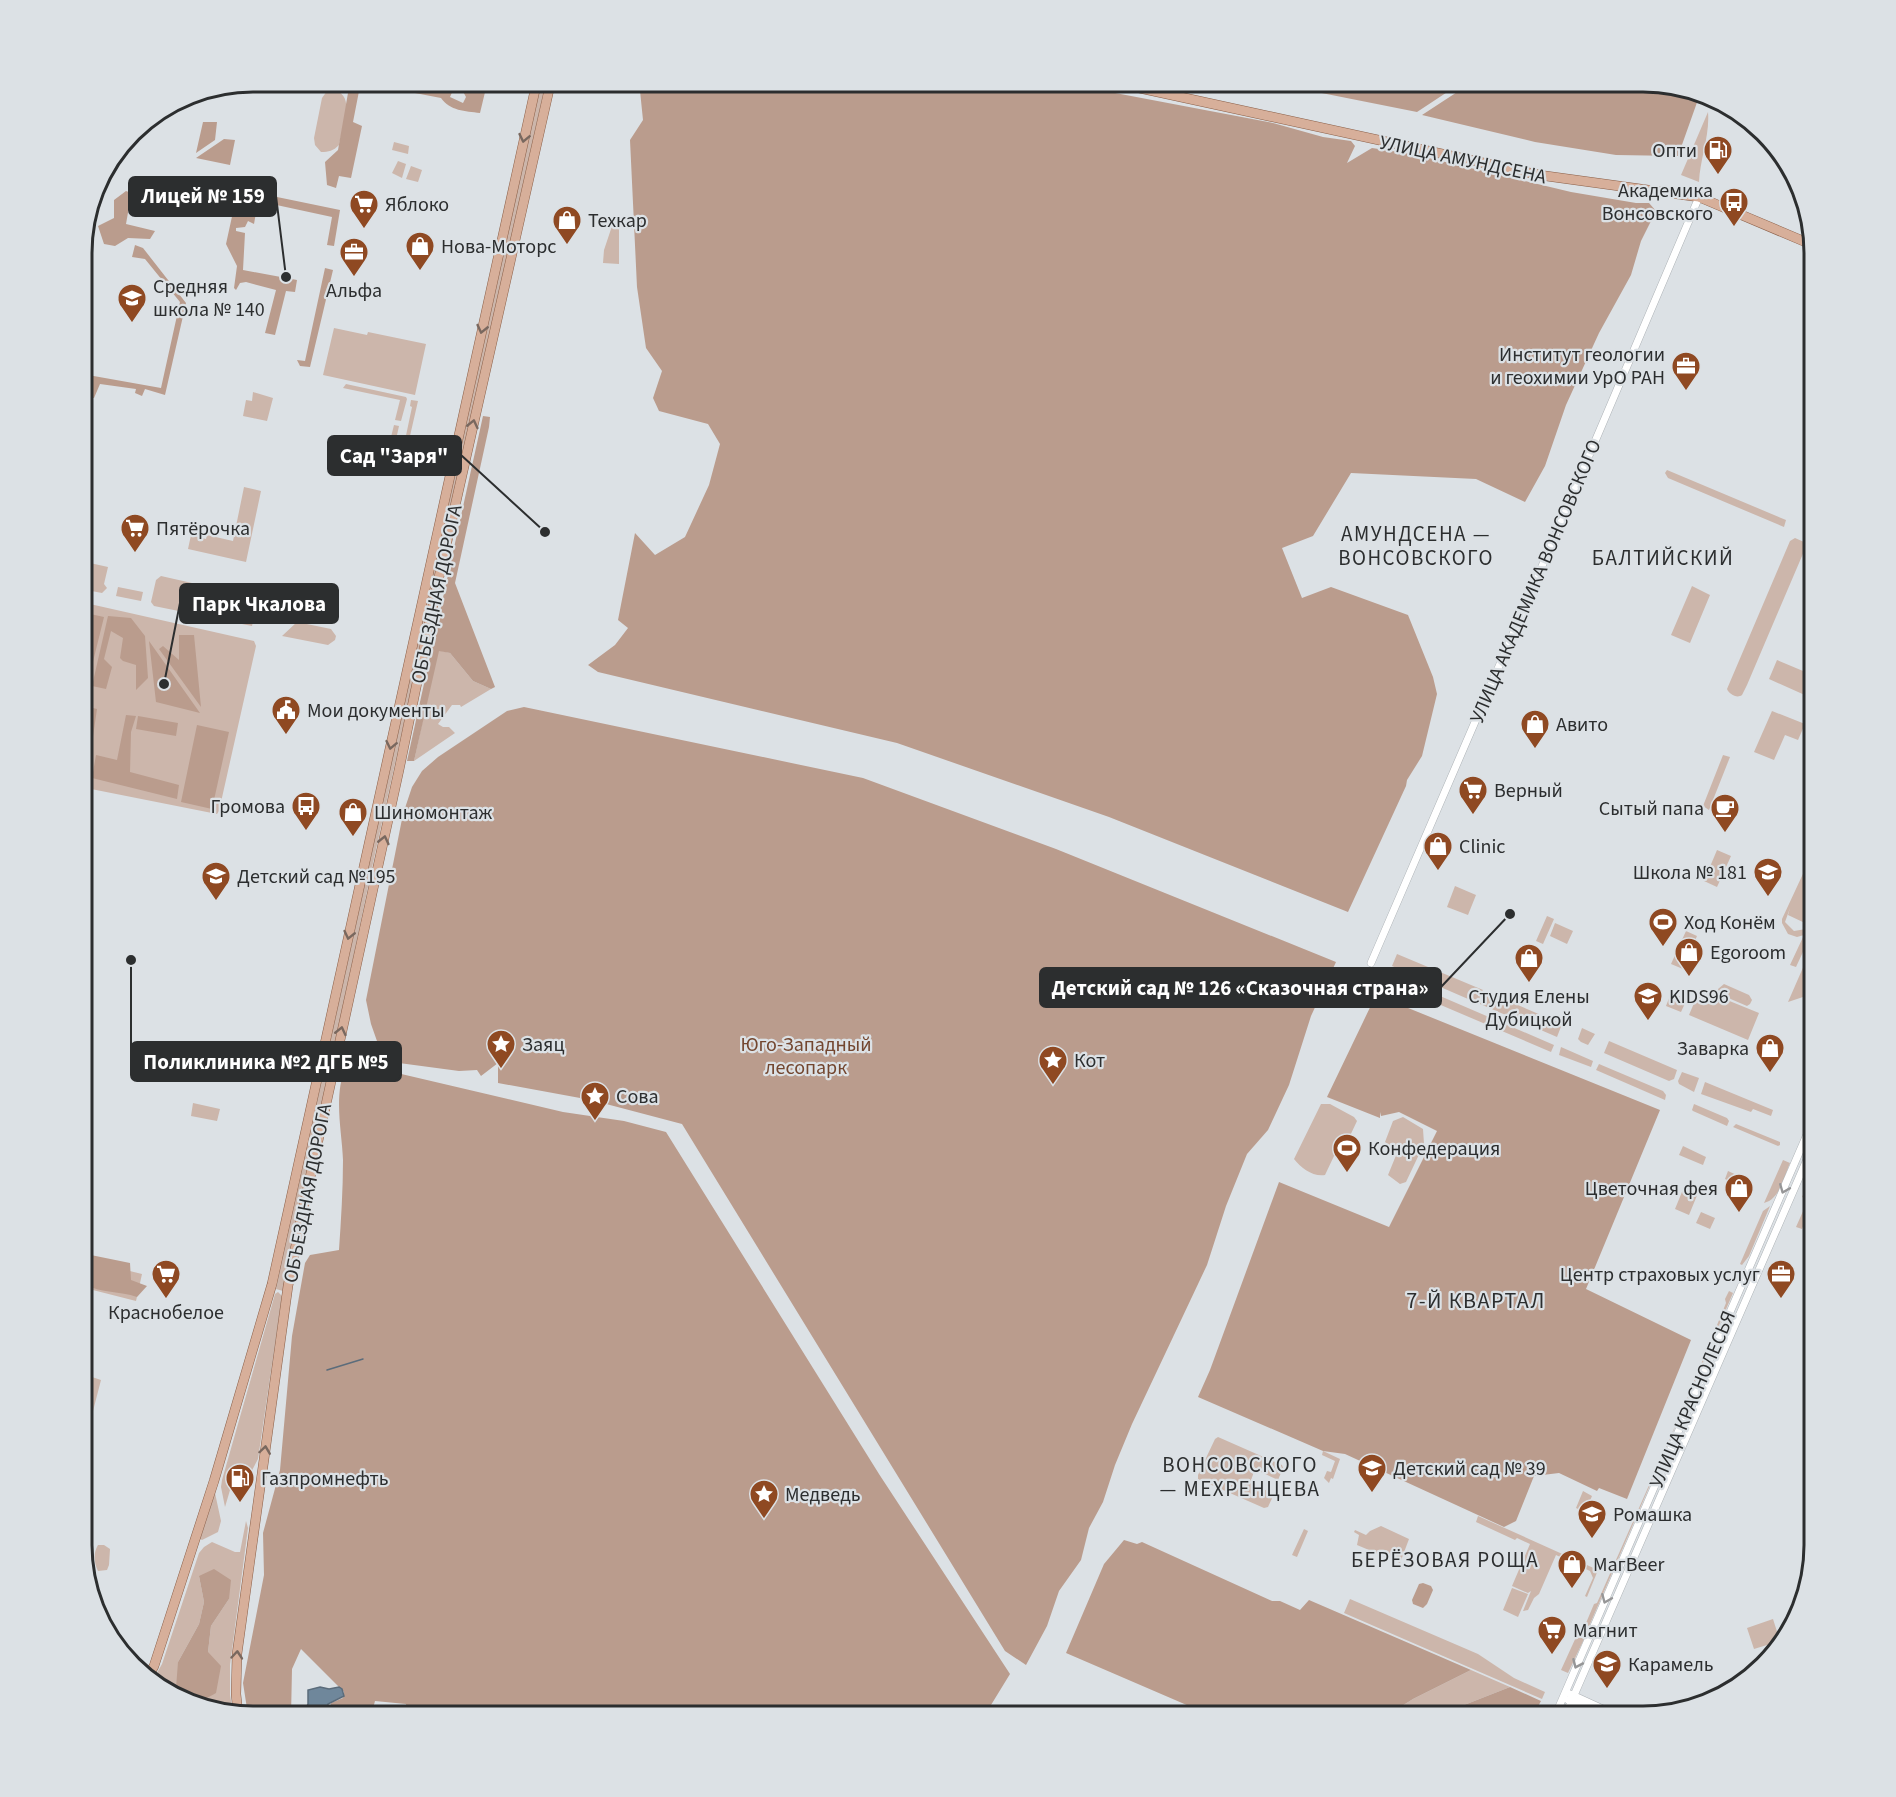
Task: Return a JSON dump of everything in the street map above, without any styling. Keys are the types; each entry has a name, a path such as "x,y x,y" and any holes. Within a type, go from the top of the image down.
{"main road":[{"name":"ОБЪЕЗДНАЯ ДОРОГА","path":"152,1669 214,1481 277,1262 535,92"},
{"name":"ОБЪЕЗДНАЯ ДОРОГА","path":"237,1704 237,1654 287,1298 301,1219 437,586 549,92"},
{"name":"УЛИЦА АМУНДСЕНА","path":"1158,92 1539,175 1699,197 1804,241"}],"street":[{"name":"УЛИЦА АКАДЕМИКА ВОНСОВСКОГО","path":"1371,963 1534,587 1699,197"},
{"name":"УЛИЦА КРАСНОЛЕСЬЯ","path":"1559,1706 1804,1142"},
{"name":"УЛИЦА КРАСНОЛЕСЬЯ","path":"1570,1706 1804,1173"},
{"path":"1564,1694 1586,1706"},
{"path":"1573,1699 1592,1706"}],"shaded area":[{"path":"326,92 339,92 344,97 346,112 339,145 331,151 321,152 315,145 314,138 322,98"},
{"path":"539,92 544,92 373,863 283,1291 276,1289"},
{"path":"1708,112 1708,129 1699,182 1681,175"},
{"path":"394,142 409,146 408,154 392,150"},
{"path":"398,161 406,164 402,178 392,173"},
{"path":"411,166 422,170 418,182 406,179"},
{"path":"616,224 619,227 619,264 603,263 604,250 612,226"},
{"path":"334,328 367,335 368,332 426,344 415,395 323,375"},
{"path":"346,384 406,397 401,421 395,420 400,400 343,388"},
{"path":"253,392 273,398 267,421 243,416 246,400 252,401"},
{"path":"411,400 418,401 407,449 401,453 390,452 388,449 394,425 399,426 395,444 404,445 412,407 410,406"},
{"path":"1667,470 1786,520 1784,527 1668,478 1665,473"},
{"path":"244,487 261,491 246,562 188,549 191,535 206,539 207,535 233,541"},
{"path":"1795,538 1804,542 1804,551 1747,685 1742,695 1733,695 1727,689 1790,541"},
{"path":"92,563 108,567 104,584 107,588 102,593 92,591"},
{"path":"161,576 258,598 252,626 242,624 244,614 240,611 229,609 223,620 154,606 151,602 156,580"},
{"path":"1692,586 1710,595 1690,643 1671,635"},
{"path":"118,587 143,592 141,601 116,596"},
{"path":"92,604 254,641 256,646 217,814 92,789"},
{"path":"297,622 331,629 336,636 335,640 328,645 282,636"},
{"path":"438,650 450,653 473,681 491,689 461,707 452,705 438,724 449,727 455,733 414,761"},
{"path":"1777,660 1804,671 1804,695 1769,679"},
{"path":"1772,711 1804,724 1798,740 1785,735 1774,760 1754,752"},
{"path":"1723,755 1730,757 1709,810 1703,806"},
{"path":"1717,850 1731,856 1717,887 1704,881"},
{"path":"1804,872 1804,923 1788,915 1790,908 1785,922 1794,931 1804,929 1804,935 1797,937 1788,934 1782,919"},
{"path":"1455,886 1476,895 1468,915 1447,907"},
{"path":"1547,916 1554,919 1543,944 1536,941"},
{"path":"1555,923 1573,931 1567,944 1550,936"},
{"path":"1686,931 1697,936 1683,969 1671,964"},
{"path":"1804,935 1804,950 1796,967 1790,965"},
{"path":"1397,954 1483,990 1479,999 1475,1002 1392,966"},
{"path":"1804,965 1804,1000 1803,997 1788,1002"},
{"path":"1724,984 1749,995 1752,1000 1750,1004 1747,1006 1719,994 1718,989"},
{"path":"1700,989 1759,1013 1748,1040 1689,1015"},
{"path":"1485,991 1562,1024 1557,1037 1480,1004"},
{"path":"1424,993 1440,996 1554,1045 1551,1052 1422,997"},
{"path":"1671,993 1687,999 1681,1012 1666,1006"},
{"path":"1582,1028 1595,1034 1588,1045 1578,1039"},
{"path":"1609,1041 1677,1070 1674,1079 1669,1081 1604,1053"},
{"path":"1561,1047 1593,1061 1591,1067 1559,1055"},
{"path":"1599,1064 1663,1091 1666,1095 1665,1100 1596,1070"},
{"path":"1682,1072 1699,1078 1694,1092 1679,1084"},
{"path":"1705,1082 1773,1110 1771,1116 1753,1109 1751,1112 1701,1094"},
{"path":"193,1103 220,1109 217,1121 191,1116"},
{"path":"1321,1104 1330,1104 1357,1121 1340,1157 1334,1156 1325,1175 1316,1175 1300,1166 1294,1159"},
{"path":"1694,1104 1727,1118 1729,1121 1727,1126 1693,1111"},
{"path":"1403,1117 1423,1129 1424,1144 1406,1182 1400,1184 1388,1175 1397,1153 1385,1142 1393,1121"},
{"path":"1736,1124 1780,1142 1780,1145 1733,1127"},
{"path":"1683,1146 1706,1157 1703,1165 1679,1155"},
{"path":"1783,1160 1790,1163 1781,1187 1774,1197 1764,1203"},
{"path":"1728,1171 1752,1182 1749,1190 1725,1179"},
{"path":"1684,1187 1698,1193 1689,1215 1675,1209"},
{"path":"1770,1206 1749,1256 1742,1265 1740,1264 1763,1211"},
{"path":"1804,1209 1802,1229 1796,1227"},
{"path":"1701,1212 1715,1218 1710,1229 1696,1223"},
{"path":"92,1262 142,1274 136,1301 92,1290"},
{"path":"1729,1291 1733,1293 1587,1631 1586,1623 1684,1406"},
{"path":"278,1292 282,1296 258,1459 248,1478 233,1480 225,1507 222,1480 275,1294"},
{"path":"92,1377 101,1380 92,1411"},
{"path":"1218,1437 1282,1465 1278,1480 1255,1469 1250,1483 1274,1494 1268,1507 1264,1508 1198,1479 1215,1439"},
{"path":"1323,1451 1340,1459 1333,1479 1331,1478 1329,1483 1324,1478 1327,1471 1331,1472 1335,1461 1322,1455"},
{"path":"1583,1491 1592,1496 1585,1512 1576,1508"},
{"path":"215,1493 221,1521 218,1532 202,1540 200,1539"},
{"path":"1478,1516 1598,1570 1587,1597 1585,1596 1593,1578 1590,1571 1556,1555 1539,1594 1534,1598 1528,1610 1523,1611 1531,1591 1528,1593 1512,1586 1530,1544 1517,1538 1515,1540 1476,1522"},
{"path":"246,1521 248,1528 230,1665 232,1704 191,1693 157,1673 162,1664 199,1553 212,1542 240,1552","holes":["199,1576 229,1599 211,1626 208,1652 178,1662 199,1624 204,1602"]},
{"path":"1381,1526 1409,1539 1400,1563 1357,1545 1359,1535 1354,1532 1355,1530 1366,1535"},
{"path":"1304,1529 1308,1531 1297,1557 1292,1555"},
{"path":"98,1545 104,1545 110,1549 107,1570 98,1571 95,1555"},
{"path":"1512,1588 1528,1594 1518,1617 1503,1610"},
{"path":"1350,1599 1478,1654 1514,1678 1545,1692 1542,1699 1344,1613"},
{"path":"1773,1619 1777,1633 1769,1644 1754,1649 1747,1628"},
{"path":"1582,1624 1585,1637 1568,1673 1561,1670"},
{"path":"1471,1670 1510,1687 1462,1706 1402,1706"}],"green space":[{"path":"346,92 359,92 353,122 362,126 351,178 339,176 336,188 327,185 325,162 338,150 348,93"},
{"path":"410,92 452,92 450,97 463,103 466,97 463,92 485,92 480,113 453,108 441,98"},
{"path":"640,92 1110,92 1273,123 1323,137 1351,141 1355,146 1347,163 1372,148 1412,154 1571,192 1636,203 1649,203 1656,211 1641,241 1631,275 1599,333 1566,405 1545,466 1525,502 1476,479 1351,473 1313,536 1282,548 1302,598 1331,587 1408,615 1433,677 1437,694 1422,756 1407,780 1348,912 1109,817 897,743 598,672 588,665 615,645 628,628 618,620 635,533 655,555 685,537 709,485 720,444 708,424 659,411 653,398 662,371 646,348 637,287 630,140 643,120"},
{"path":"1316,92 1447,92 1417,112"},
{"path":"1457,92 1654,92 1698,101 1678,156 1616,155 1535,142 1422,115"},
{"path":"203,122 217,122 215,140 196,153"},
{"path":"224,139 235,140 230,165 196,158"},
{"path":"156,177 163,181 161,190 148,201 130,201 126,224 155,231 150,239 128,238 115,246 104,244 98,226 114,218 114,200 126,191 134,194 150,191"},
{"path":"238,189 340,210 334,246 327,245 332,217 258,201 254,224 248,221 245,227 236,228 236,231 245,233 243,270 297,280 295,292 286,291 275,335 265,333 276,290 246,282 240,283 236,290 234,288 237,266 226,244"},
{"path":"135,245 143,248 186,303 165,395 145,389 142,396 135,393 136,389 100,384 94,398 92,398 92,376 161,388 180,302 145,259 132,257"},
{"path":"325,268 333,270 310,367 300,366 297,360 305,361"},
{"path":"483,416 490,417 489,427 455,583 495,687 491,689 473,681 450,653 439,651 414,761 407,761"},
{"path":"92,614 104,617 92,666"},
{"path":"108,616 131,618 145,636 148,678 136,690 136,665 120,658 123,638 111,631 104,659 112,667 106,689 92,686"},
{"path":"179,635 194,635 201,707 159,649 163,646 179,660"},
{"path":"149,641 200,713 156,702"},
{"name":"Юго-Западный лесопарк","path":"524,707 863,778 1056,849 1336,962 1311,1016 1289,1085 1268,1130 1247,1154 1226,1206 1207,1265 1132,1424 1103,1502 1089,1528 1081,1560 1059,1591 1047,1626 1026,1665 1005,1651 682,1124 591,1100 498,1083 498,1063 481,1076 477,1070 459,1071 384,1061 371,1024 366,1000 403,814 412,787 422,771 438,757 507,711"},
{"path":"92,708 97,709 92,744"},
{"path":"126,715 136,716 131,732 130,772 179,785 177,799 92,778 96,755 117,760"},
{"path":"138,716 178,723 176,736 136,729"},
{"path":"197,725 229,732 212,809 181,802"},
{"path":"1376,995 1660,1110 1586,1289 1691,1340 1627,1499 1599,1488 1597,1491 1559,1473 1534,1476 1516,1521 1504,1527 1345,1454 1323,1451 1198,1397 1279,1182 1389,1227 1437,1131 1399,1112 1381,1116 1380,1112 1380,1118 1327,1097"},
{"path":"346,1067 380,1069 563,1112 624,1121 666,1132 879,1474 1010,1674 992,1706 406,1706 406,1704 375,1701 374,1706 331,1706 331,1703 343,1698 344,1692 301,1649 292,1669 291,1706 247,1705 243,1683 264,1575 263,1533 280,1470 292,1336 305,1263 310,1255 339,1250 343,1160 339,1101"},
{"path":"92,1255 130,1263 131,1280 147,1286 137,1297 92,1287"},
{"path":"1124,1540 1137,1544 1142,1542 1272,1601 1280,1601 1300,1610 1309,1600 1471,1670 1402,1706 1189,1706 1066,1653 1104,1564"},
{"path":"214,1569 231,1580 229,1599 211,1626 208,1652 221,1666 216,1693 206,1698 176,1686 178,1662 199,1624 204,1602 199,1576"},
{"path":"1419,1584 1431,1586 1433,1590 1423,1608 1413,1604 1412,1600"},
{"path":"1510,1687 1541,1701 1538,1706 1462,1706"}],"water":[{"path":"320,1687 329,1689 339,1687 344,1696 328,1706 307,1706 308,1690"}],"waterway":[{"path":"327,1370 363,1359"}],"place":[{"name":"Опти","path":"1718,176"},
{"name":"Академика Вонсовского","path":"1734,228"},
{"name":"Яблоко","path":"364,230"},
{"name":"Техкар","path":"567,246"},
{"name":"Нова-Моторс","path":"420,272"},
{"name":"Лицей № 159","path":"286,277"},
{"name":"Альфа","path":"354,278"},
{"name":"Средняя школа № 140","path":"132,324"},
{"name":"Институт геологии и геохимии УрО РАН","path":"1686,392"},
{"name":"Сад \"Заря\"","path":"545,532"},
{"name":"Пятёрочка","path":"135,554"},
{"name":"Парк Чкалова","path":"164,684"},
{"name":"Мои документы","path":"286,736"},
{"name":"Авито","path":"1535,750"},
{"name":"Верный","path":"1473,816"},
{"name":"Громова","path":"306,832"},
{"name":"Сытый папа","path":"1725,834"},
{"name":"Шиномонтаж","path":"353,838"},
{"name":"Clinic","path":"1438,872"},
{"name":"Школа № 181","path":"1768,898"},
{"name":"Детский сад №195","path":"216,902"},
{"name":"Детский сад № 126 «Сказочная страна»","path":"1510,914"},
{"name":"Ход Конём","path":"1663,948"},
{"name":"Поликлиника №2 ДГБ №5","path":"131,960"},
{"name":"Egoroom","path":"1689,978"},
{"name":"Студия Елены Дубицкой","path":"1529,984"},
{"name":"KIDS96","path":"1648,1022"},
{"name":"Заяц","path":"501,1070"},
{"name":"Заварка","path":"1770,1074"},
{"name":"Кот","path":"1053,1086"},
{"name":"Сова","path":"595,1122"},
{"name":"Конфедерация","path":"1347,1174"},
{"name":"Цветочная фея","path":"1739,1214"},
{"name":"Краснобелое","path":"166,1300"},
{"name":"Центр страховых услуг","path":"1781,1300"},
{"name":"Детский сад № 39","path":"1372,1494"},
{"name":"Газпромнефть","path":"240,1504"},
{"name":"Медведь","path":"764,1520"},
{"name":"Ромашка","path":"1592,1540"},
{"name":"МагBeer","path":"1572,1590"},
{"name":"Магнит","path":"1552,1656"},
{"name":"Карамель","path":"1607,1690"}],"district":[{"name":"АМУНДСЕНА — ВОНСОВСКОГО","path":"1416,546"},
{"name":"БАЛТИЙСКИЙ","path":"1663,558"},
{"name":"7-Й КВАРТАЛ","path":"1476,1300"},
{"name":"ВОНСОВСКОГО — МЕХРЕНЦЕВА","path":"1240,1477"},
{"name":"БЕРЁЗОВАЯ РОЩА","path":"1445,1560"}]}
